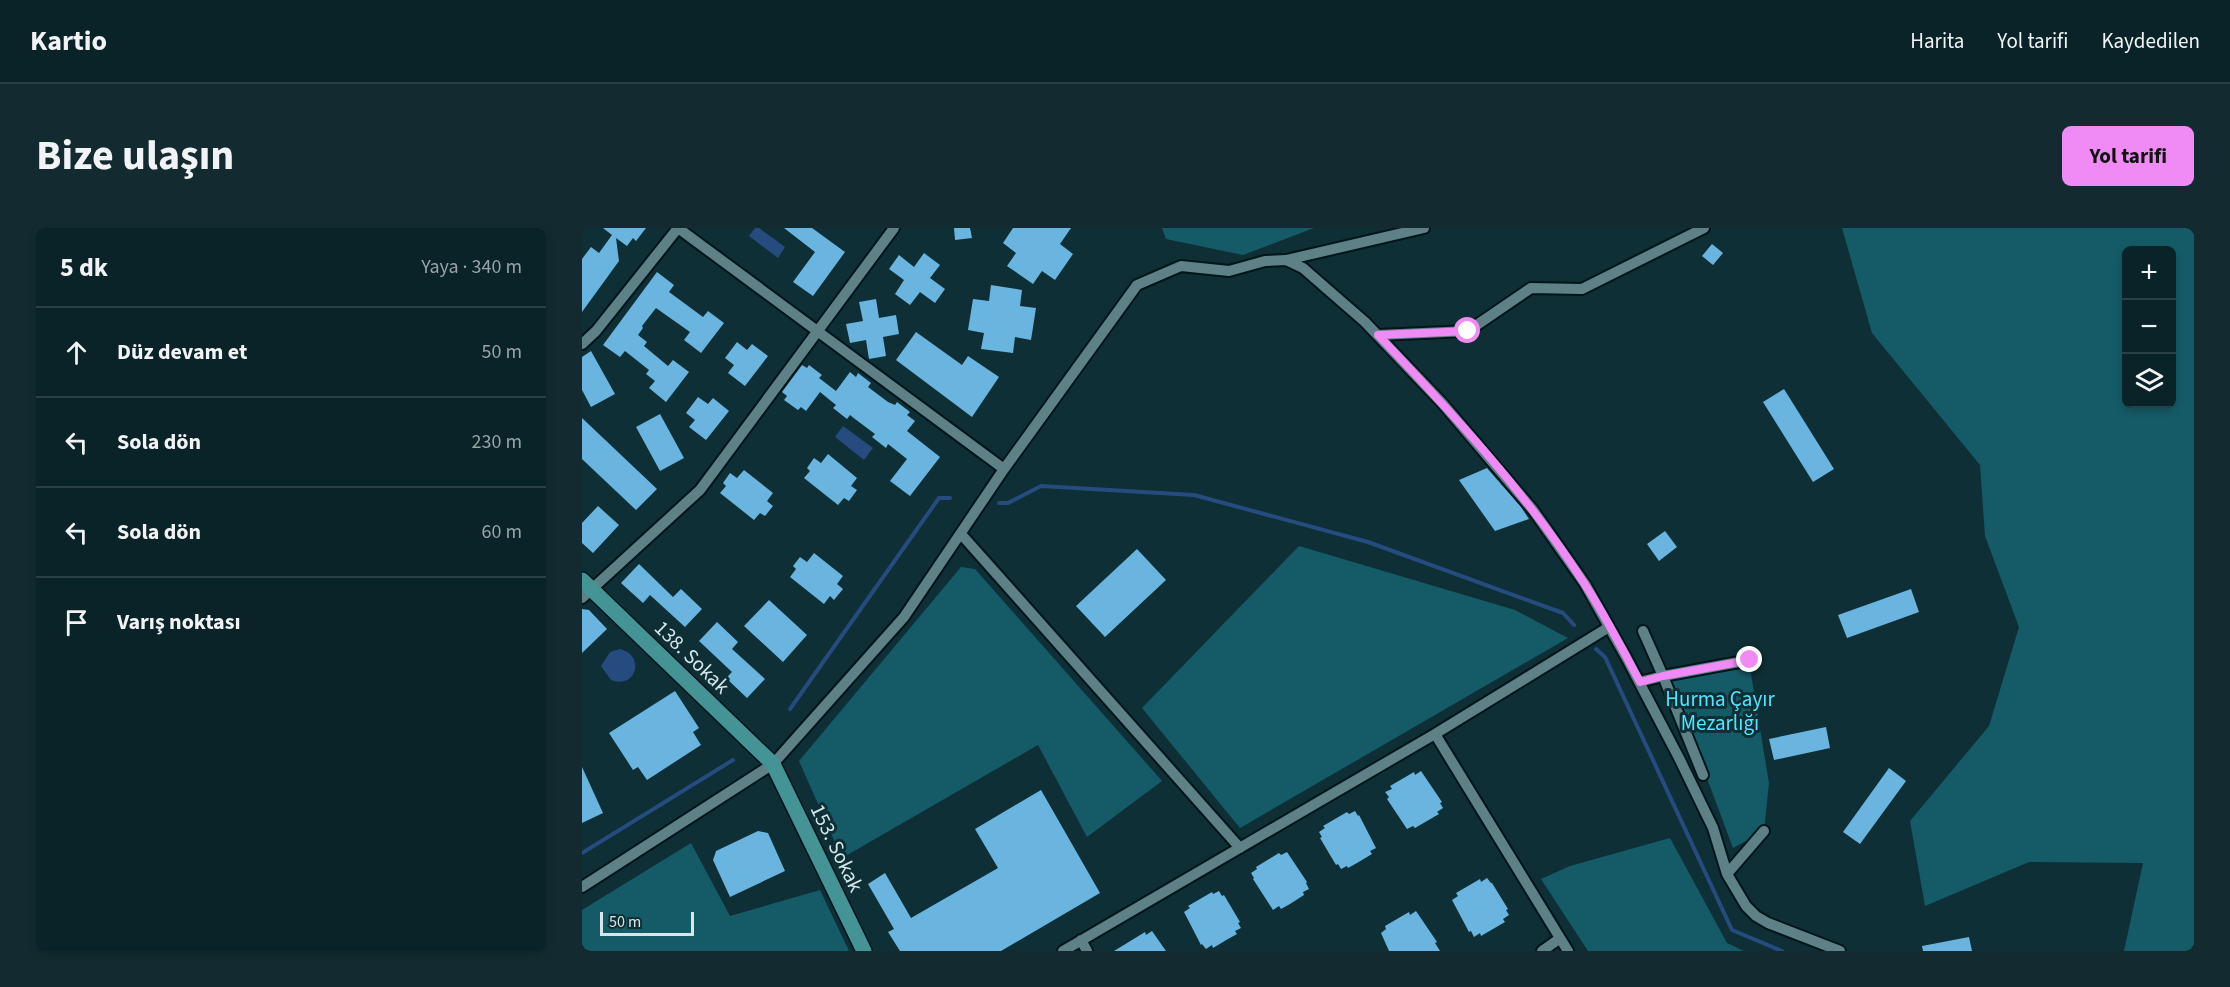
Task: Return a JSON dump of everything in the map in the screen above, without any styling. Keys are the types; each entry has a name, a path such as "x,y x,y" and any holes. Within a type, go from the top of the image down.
{"street":[{"path":"582,344 596,331 678,228 1004,469"},
{"path":"585,589 700,490 894,228"},
{"path":"582,887 773,764 904,617 1004,469 1137,285 1181,266 1229,271 1265,261 1286,260 1424,228"},
{"path":"1378,335 1468,331 1531,288 1582,290 1704,228"},
{"path":"1286,260 1303,268 1378,335 1451,413 1533,510 1585,584 1640,682 1713,828 1727,874 1741,899 1756,916 1768,923 1840,951"},
{"path":"961,534 1240,848"},
{"name":"138. Sokak","path":"585,589 773,764"},
{"path":"1063,951 1435,734 1609,627"},
{"path":"1643,631 1703,775"},
{"path":"1640,682 1750,660"},
{"path":"1435,734 1568,951"},
{"name":"153. Sokak","path":"773,764 864,951"},
{"path":"1727,874 1764,831"},
{"path":"1542,951 1559,939"},
{"path":"1082,940 1087,951"}],"green space":[{"path":"1162,228 1314,228 1243,255 1166,239"},
{"path":"1842,228 2194,228 2194,951 2124,951 2143,863 2029,862 1925,906 1910,821 1989,726 2019,627 1985,536 1980,465 1872,333"},
{"path":"1299,546 1515,610 1568,638 1240,828 1142,708"},
{"path":"961,567 975,569 1162,781 1087,837 1038,745 842,858 799,761"},
{"name":"Hurma Çayır Mezarlığı","path":"1750,668 1769,783 1764,831 1733,848 1670,679"},
{"path":"1670,838 1727,943 1744,951 1588,951 1541,879 1570,866"},
{"path":"691,843 730,916 820,890 849,951 582,951 582,910"}],"shaded area":[{"path":"755,228 759,228 785,247 778,258 749,236"},
{"path":"843,426 873,448 864,460 835,437"},
{"path":"620,649 628,652 633,658 635,671 627,680 620,682 611,680 601,666 610,652"}],"building":[{"path":"603,228 646,228 636,241 633,238 627,246 616,238 619,261 582,312 582,259 591,247 599,253 612,235"},
{"path":"784,228 812,228 845,252 813,296 793,282 815,252"},
{"path":"954,228 970,228 972,238 955,240"},
{"path":"1013,228 1071,228 1060,244 1073,254 1055,280 1042,271 1033,284 1007,266 1016,253 1003,243"},
{"path":"1712,244 1723,253 1713,265 1702,256"},
{"path":"924,253 940,265 930,278 945,289 935,303 920,292 910,305 895,294 904,280 889,269 899,255 914,267"},
{"path":"657,272 674,285 669,292 703,317 708,311 724,323 701,353 684,340 690,332 656,308 642,326 638,335 647,342 644,346 668,366 673,360 689,372 666,402 649,388 655,381 646,374 649,370 625,351 620,357 603,345"},
{"path":"991,285 1022,290 1020,306 1036,308 1031,340 1015,337 1013,353 981,349 984,333 968,330 973,299 989,301"},
{"path":"876,299 879,318 896,315 899,334 883,337 886,356 869,359 866,340 850,343 846,324 863,321 859,302"},
{"path":"916,332 962,365 968,356 999,377 972,417 896,360"},
{"path":"737,342 747,350 752,344 768,356 745,386 728,373 734,365 725,358"},
{"path":"591,351 615,394 591,407 582,390 582,357"},
{"path":"802,365 807,368 809,365 822,375 819,378 836,391 850,372 856,377 858,373 871,383 868,387 888,402 895,405 897,402 910,412 907,415 915,421 907,431 940,457 910,496 890,481 907,459 888,444 886,448 872,437 875,434 850,415 847,419 833,408 836,405 820,392 806,411 801,407 798,410 784,400 787,396 782,392"},
{"path":"1784,389 1834,469 1813,482 1763,402"},
{"path":"698,397 708,404 713,398 729,411 706,440 689,427 695,420 686,413"},
{"path":"660,414 684,458 660,471 636,427"},
{"path":"582,418 657,489 636,510 582,459"},
{"path":"828,454 857,478 851,486 857,490 849,501 844,498 838,505 804,478 810,471 807,468 814,458 821,463"},
{"path":"1487,468 1529,519 1495,531 1459,480"},
{"path":"744,470 773,493 767,501 773,506 765,516 760,513 754,520 720,493 726,486 723,483 730,473 737,478"},
{"path":"598,506 619,525 593,553 582,543 582,523"},
{"path":"1665,531 1677,547 1659,561 1647,544"},
{"path":"1137,549 1166,580 1105,637 1076,606"},
{"path":"814,553 843,576 837,584 843,589 834,600 830,596 824,604 790,577 796,569 793,566 800,557 807,562"},
{"path":"639,564 673,597 681,589 702,609 685,627 650,595 643,603 621,583"},
{"path":"1911,589 1919,612 1847,638 1838,615"},
{"path":"769,600 807,635 783,662 744,626"},
{"path":"582,609 589,610 607,629 582,653"},
{"path":"717,622 738,642 732,649 765,679 747,698 726,678 732,672 699,641"},
{"path":"675,691 699,728 693,732 701,745 647,780 638,767 633,770 609,733"},
{"path":"1826,727 1830,748 1774,760 1769,739"},
{"path":"582,767 603,813 582,823"},
{"path":"1889,768 1906,781 1860,844 1843,832"},
{"path":"1421,771 1442,802 1440,803 1443,808 1437,812 1439,814 1415,828 1413,826 1407,829 1387,799 1389,797 1385,792 1392,789 1390,786 1414,772 1415,775"},
{"path":"1041,790 1100,893 1001,951 900,951 888,932 894,929 868,884 885,873 911,918 998,868 975,829"},
{"path":"1355,811 1376,848 1370,851 1372,854 1357,863 1341,869 1338,864 1336,865 1320,838 1322,837 1319,832 1325,828 1323,826 1347,812 1349,814"},
{"path":"758,831 768,833 785,871 730,897 713,860 716,851"},
{"path":"1287,852 1307,882 1309,889 1290,904 1273,910 1251,873 1257,869 1256,867 1279,853 1281,855"},
{"path":"1487,878 1508,909 1506,910 1509,915 1503,919 1505,922 1481,936 1480,933 1474,937 1452,900 1458,896 1456,893 1480,879 1481,882"},
{"path":"1219,891 1222,896 1224,895 1240,922 1238,923 1241,928 1235,931 1237,934 1213,948 1212,945 1206,949 1201,945 1184,912 1190,908 1188,906 1212,892 1213,894"},
{"path":"1416,911 1437,942 1435,943 1440,951 1389,951 1381,933 1386,929 1385,926 1409,912 1410,915"},
{"path":"1152,931 1166,951 1114,951 1145,932 1146,935"},
{"path":"1969,937 1972,951 1923,951 1922,946"}],"waterway":[{"path":"999,503 1008,503 1041,486 1194,495 1368,542 1563,613 1574,625"},
{"path":"790,709 939,498 950,498"},
{"path":"1596,649 1605,657 1732,930 1782,951"},
{"path":"582,853 733,760"}],"route":[{"path":"1468,331 1378,335 1490,457 1533,510 1585,584 1640,682 1750,660"}]}
